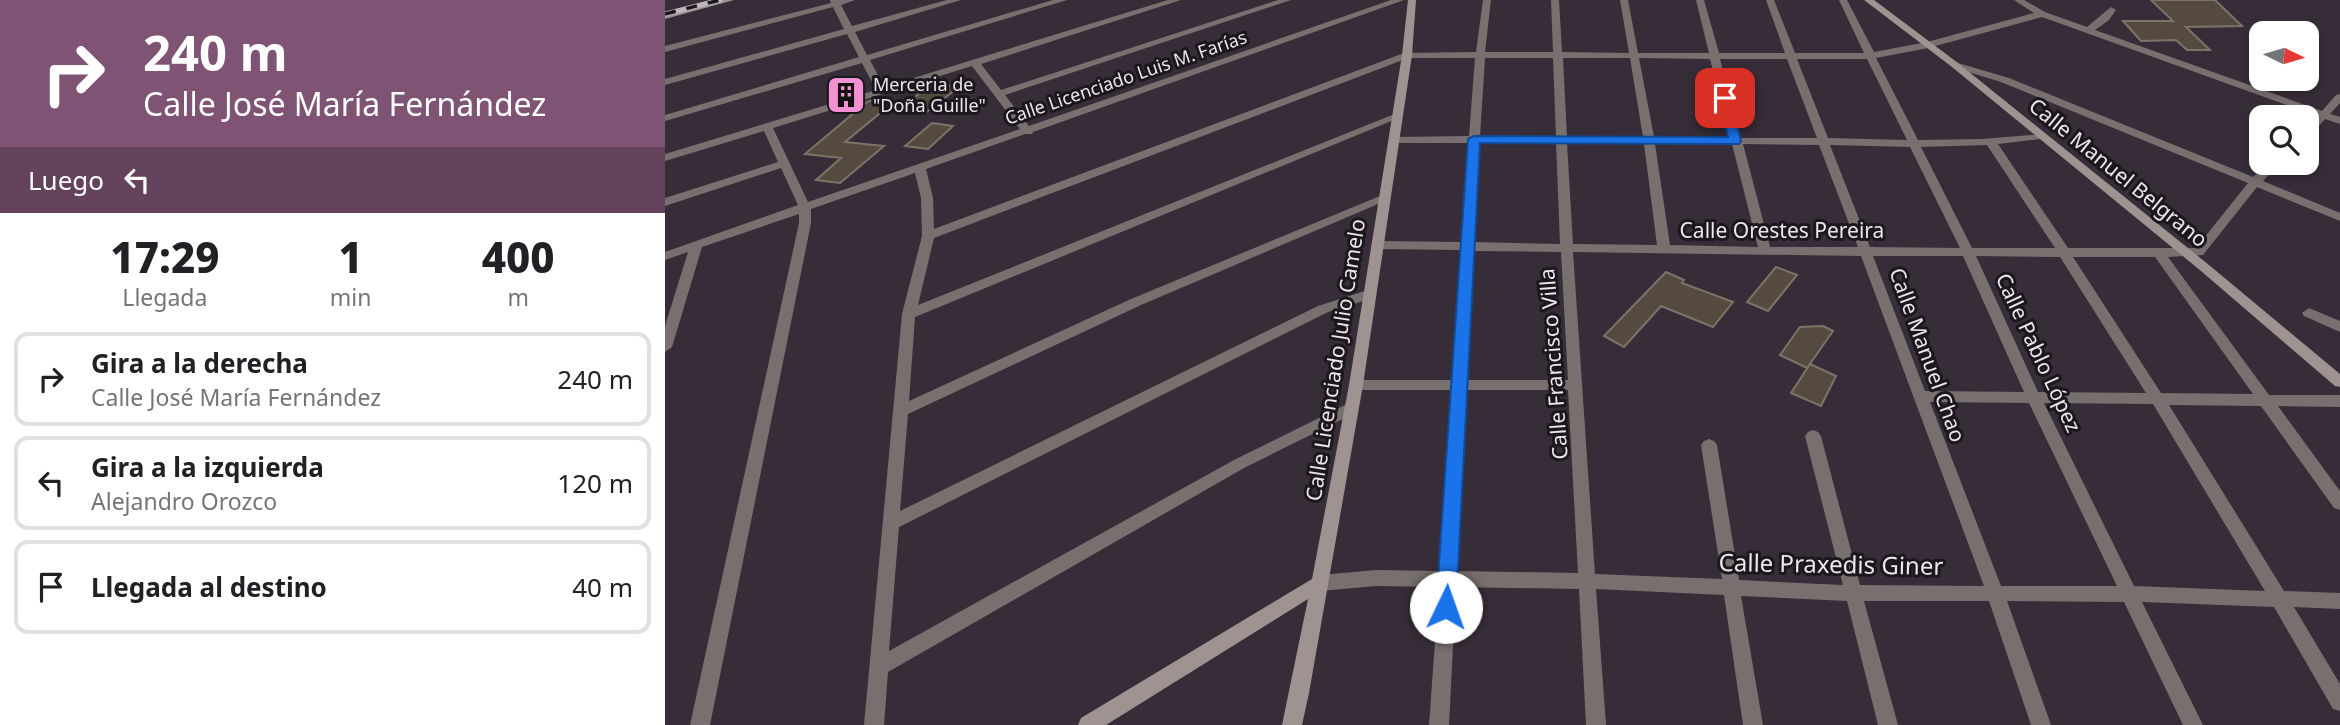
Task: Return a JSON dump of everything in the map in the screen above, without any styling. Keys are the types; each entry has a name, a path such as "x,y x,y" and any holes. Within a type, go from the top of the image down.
{"street":[{"path":"665,6 690,0"},
{"path":"665,16 730,0"},
{"path":"665,49 835,2 851,0"},
{"path":"665,82 957,0"},
{"path":"665,118 1063,0"},
{"path":"665,159 1177,0"},
{"path":"999,94 1287,0"},
{"name":"Calle Licenciado Luis M. Farías","path":"665,256 1028,132 1400,0"},
{"name":"Calle Licenciado Julio Camelo","path":"1291,725 1356,385 1407,55 1412,0"},
{"path":"1439,725 1474,139 1487,0"},
{"name":"Calle Francisco Villa","path":"1555,0 1560,139 1596,725"},
{"path":"1624,0 1636,56 1664,250"},
{"path":"1700,0 1765,251"},
{"name":"Calle Manuel Chao","path":"1770,0 1995,593 2041,725"},
{"name":"Calle Pablo López","path":"1843,0 1967,250 2034,398 2193,725"},
{"name":"Calle Manuel Belgrano","path":"1868,0 1955,65 2187,253 2340,382"},
{"path":"2018,0 2042,15 2340,121"},
{"path":"835,2 882,92"},
{"path":"2088,31 2106,18 2111,10"},
{"path":"928,236 1407,55 1869,56 1928,45 2042,15"},
{"path":"975,63 1028,132"},
{"path":"1955,65 2005,79 2340,217"},
{"path":"2319,121 2340,97"},
{"path":"909,314 1396,117"},
{"path":"699,725 803,240 805,208 767,127"},
{"path":"1394,140 1649,139 1914,143 1991,142 2040,136"},
{"path":"1991,142 2066,253 2280,599 2340,702"},
{"path":"665,202 785,163"},
{"path":"874,725 909,314 928,236 927,198 920,168"},
{"path":"2187,253 2199,251 2204,247 2262,175"},
{"path":"899,412 1136,302 1384,199"},
{"path":"665,347 697,245"},
{"name":"Calle Orestes Pereira","path":"1377,245 1765,251 2187,253"},
{"path":"2159,254 2340,503"},
{"path":"890,524 1324,309 1368,295"},
{"path":"2309,313 2340,327"},
{"path":"1356,385 1577,385"},
{"path":"1919,396 2158,401 2340,401"},
{"path":"879,667 1239,464 1350,409"},
{"path":"1813,436 1888,725"},
{"path":"1709,445 1753,725"},
{"name":"Calle Praxedis Giner","path":"1320,583 1376,578 1589,581 1852,593 2131,594 2340,601"},
{"path":"1088,725 1320,583"}],"building":[{"path":"2151,0 2215,0 2242,26 2186,27 2210,50 2187,50 2176,40 2141,41 2123,21 2173,21"},
{"path":"932,83 959,87 924,114 898,111"},
{"path":"878,98 885,109 845,142 884,146 840,183 816,180 841,158 805,154 867,102"},
{"path":"932,123 953,126 928,149 905,146"},
{"path":"1776,267 1797,275 1768,311 1747,302"},
{"path":"1666,272 1684,280 1682,283 1733,302 1713,327 1661,306 1624,347 1604,336"},
{"path":"1823,326 1833,331 1807,368 1780,355 1800,327"},
{"path":"1810,364 1836,376 1821,406 1791,393"}],"railway":[{"path":"665,14 720,0"}],"place":[{"name":"Merceria de \"Doña Guille\"","path":"846,95"}],"route":[{"path":"1446,607 1474,139 1735,141 1725,98"}]}
